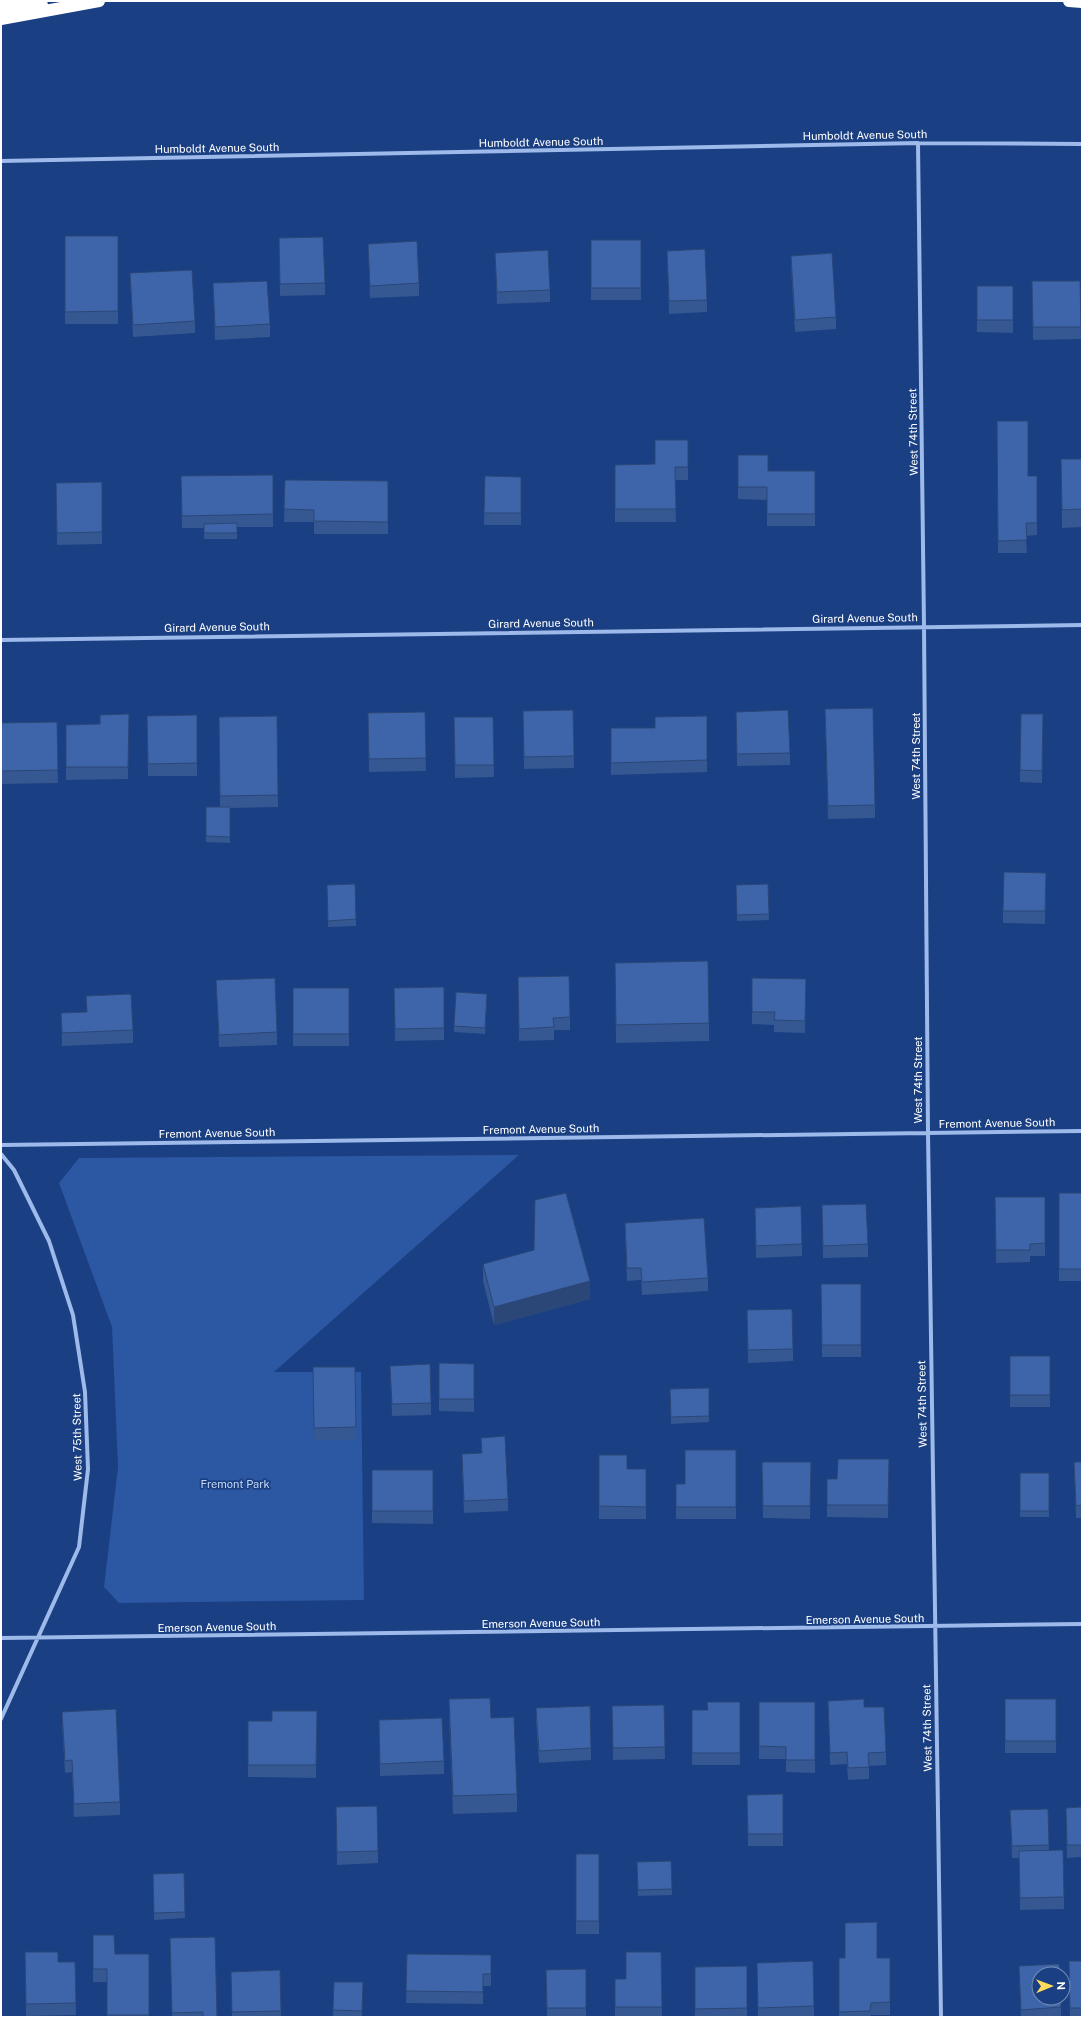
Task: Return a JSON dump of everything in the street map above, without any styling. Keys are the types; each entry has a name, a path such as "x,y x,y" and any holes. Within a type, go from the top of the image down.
{"highway":[{"path":"1,8 83,1"},
{"path":"1,19 99,1"},
{"path":"1069,1 1082,2"}],"street":[{"name":"Humboldt Avenue South","path":"1,162 918,143 1082,144"},
{"name":"West 74th Street","path":"918,143 934,1627 941,2017"},
{"name":"Girard Avenue South","path":"1,640 1082,625"},
{"name":"Fremont Avenue South","path":"1,1145 1082,1130"},
{"name":"West 75th Street","path":"1,1154 14,1170 49,1241 73,1315 85,1392 88,1469 79,1547 1,1719"},
{"name":"Emerson Avenue South","path":"1,1638 1082,1624"}],"green space":[{"name":"Fremont Park","path":"519,1155 274,1372 361,1372 364,1600 119,1603 104,1587 118,1467 112,1327 59,1183 79,1158"}],"building":[{"path":"65,236 118,236 118,311 65,312"},
{"path":"323,237 325,283 280,284 279,238"},
{"path":"591,240 641,240 641,288 591,288"},
{"path":"417,241 419,283 370,286 368,244"},
{"path":"705,249 707,300 669,301 667,251"},
{"path":"548,250 550,290 497,292 495,253"},
{"path":"832,253 836,317 795,320 791,256"},
{"path":"192,270 195,321 133,325 130,273"},
{"path":"267,281 270,324 215,327 213,283"},
{"path":"1032,281 1080,281 1081,327 1033,327"},
{"path":"977,286 1013,286 1013,320 977,320"},
{"path":"997,421 1028,421 1028,476 1037,476 1037,523 1026,523 1027,540 998,541"},
{"path":"655,440 688,440 688,467 675,467 676,509 615,509 615,465 655,464"},
{"path":"738,455 768,455 768,471 815,471 815,514 767,514 767,487 738,487"},
{"path":"1061,459 1082,459 1082,509 1062,510"},
{"path":"273,475 273,514 182,516 181,476"},
{"path":"485,476 521,477 521,513 484,513"},
{"path":"285,480 388,481 388,522 314,521 314,510 284,509"},
{"path":"102,482 102,532 57,533 56,483"},
{"path":"237,523 237,533 204,533 204,524"},
{"path":"873,708 875,805 828,806 825,709"},
{"path":"573,710 574,756 524,757 523,711"},
{"path":"788,710 790,753 737,754 736,712"},
{"path":"425,712 426,758 369,759 368,713"},
{"path":"129,714 128,767 66,767 66,725 100,724 100,715"},
{"path":"1021,714 1043,714 1042,771 1020,770"},
{"path":"197,715 197,763 148,764 147,716"},
{"path":"277,716 278,795 220,796 219,717"},
{"path":"707,716 707,760 611,763 611,728 655,728 655,717"},
{"path":"454,717 493,717 494,765 455,765"},
{"path":"57,722 58,770 1,771 1,723"},
{"path":"206,807 230,807 230,837 206,836"},
{"path":"1004,872 1046,873 1045,911 1003,911"},
{"path":"355,884 356,919 328,921 327,885"},
{"path":"768,884 769,914 737,915 736,885"},
{"path":"708,961 709,1023 616,1025 615,963"},
{"path":"569,976 570,1017 553,1018 554,1027 519,1029 518,977"},
{"path":"275,978 277,1032 219,1035 216,980"},
{"path":"752,978 806,979 805,1021 774,1020 775,1012 752,1012"},
{"path":"444,987 444,1028 395,1029 394,988"},
{"path":"293,988 349,988 349,1034 293,1034"},
{"path":"456,992 487,994 485,1028 454,1026"},
{"path":"131,994 133,1030 62,1033 61,1013 87,1012 86,996"},
{"path":"566,1193 590,1281 494,1307 483,1264 534,1250 535,1200"},
{"path":"1059,1193 1082,1193 1082,1269 1059,1269"},
{"path":"995,1197 1045,1197 1045,1243 1030,1244 1030,1250 996,1250"},
{"path":"866,1204 868,1244 823,1246 822,1205"},
{"path":"801,1206 802,1244 756,1246 755,1208"},
{"path":"704,1218 708,1278 642,1282 641,1268 627,1268 625,1223"},
{"path":"821,1284 861,1284 861,1345 822,1345"},
{"path":"792,1309 793,1349 748,1350 747,1310"},
{"path":"1010,1356 1050,1356 1050,1395 1010,1395"},
{"path":"439,1363 474,1364 474,1399 439,1399"},
{"path":"430,1364 431,1403 392,1404 390,1366"},
{"path":"313,1367 355,1367 356,1427 314,1428"},
{"path":"709,1388 709,1416 671,1417 670,1389"},
{"path":"505,1436 508,1499 464,1501 462,1454 482,1453 481,1438"},
{"path":"685,1450 736,1450 736,1507 676,1507 676,1484 685,1484"},
{"path":"599,1455 627,1455 627,1469 646,1469 646,1507 599,1506"},
{"path":"838,1459 889,1459 888,1505 827,1505 827,1479 837,1479"},
{"path":"762,1462 811,1462 810,1506 763,1506"},
{"path":"1074,1462 1082,1462 1082,1505 1076,1506"},
{"path":"372,1470 433,1470 433,1511 372,1511"},
{"path":"1020,1473 1049,1473 1049,1511 1020,1511"},
{"path":"490,1698 491,1718 514,1717 517,1794 453,1796 449,1699"},
{"path":"864,1699 864,1707 884,1707 886,1752 868,1753 869,1767 848,1768 847,1752 830,1753 828,1701"},
{"path":"1005,1699 1056,1699 1056,1741 1005,1741"},
{"path":"707,1702 740,1702 740,1753 692,1753 692,1710 708,1710"},
{"path":"759,1702 815,1702 815,1760 786,1760 786,1747 759,1746"},
{"path":"664,1705 665,1747 613,1748 612,1706"},
{"path":"590,1706 591,1748 539,1751 536,1708"},
{"path":"116,1709 120,1802 74,1804 72,1760 65,1761 62,1712"},
{"path":"272,1711 317,1711 316,1765 248,1765 248,1721 272,1721"},
{"path":"442,1718 444,1761 380,1764 379,1720"},
{"path":"783,1794 783,1834 748,1834 747,1795"},
{"path":"377,1806 378,1851 337,1852 336,1807"},
{"path":"1082,1807 1082,1845 1067,1845 1066,1808"},
{"path":"1048,1809 1049,1845 1012,1846 1010,1810"},
{"path":"1063,1850 1064,1897 1020,1898 1019,1851"},
{"path":"576,1854 599,1854 599,1921 576,1921"},
{"path":"671,1861 672,1889 638,1890 637,1862"},
{"path":"184,1873 185,1912 154,1913 153,1874"},
{"path":"877,1922 877,1958 890,1958 890,2002 871,2003 870,2011 839,2012 839,1958 845,1958 845,1923"},
{"path":"93,1935 114,1935 115,1954 149,1954 149,2015 107,2015 107,1969 93,1969"},
{"path":"215,1937 217,2017 203,2017 203,2012 172,2013 170,1938"},
{"path":"25,1952 58,1952 58,1962 75,1962 76,2003 26,2004"},
{"path":"626,1952 661,1952 662,2007 615,2007 615,1979 626,1979"},
{"path":"407,1954 491,1955 491,1974 483,1974 483,1992 406,1991"},
{"path":"813,1961 814,2006 758,2008 757,1963"},
{"path":"1069,1961 1082,1961 1082,2008 1070,2008 1071,1966 1069,1966"},
{"path":"1059,1964 1059,1966 1031,1966 1031,2006 1061,2007 1021,2010 1019,1966"},
{"path":"747,1966 747,2008 695,2009 695,1967"},
{"path":"586,1969 586,2008 547,2008 546,1970"},
{"path":"280,1970 281,2011 232,2012 231,1972"},
{"path":"334,1982 363,1982 362,2011 333,2010"}]}
